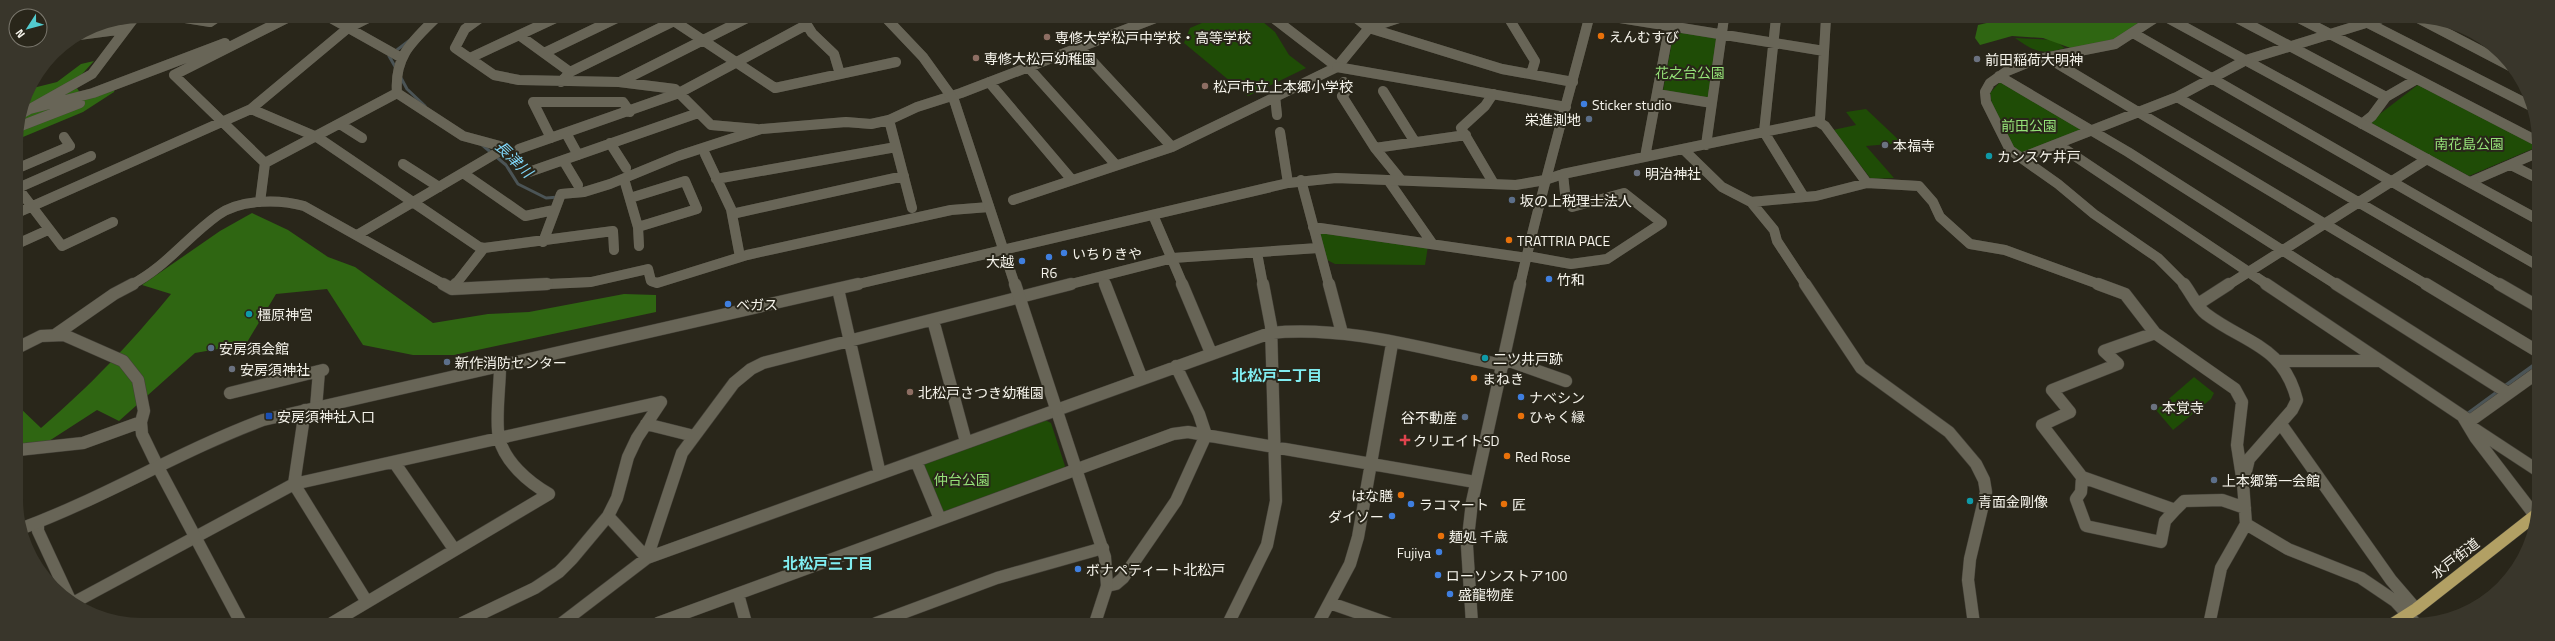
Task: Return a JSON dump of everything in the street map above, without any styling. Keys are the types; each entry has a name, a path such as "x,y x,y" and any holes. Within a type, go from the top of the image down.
{"highway":[{"name":"水戸街道","path":"2402,618 2530,520"}],"street":[{"path":"265,164 220,122 174,75 277,23"},
{"path":"339,23 400,57"},
{"path":"23,210 251,109 348,28 358,23"},
{"path":"397,94 397,67 403,50 431,23"},
{"path":"472,23 456,43 455,48 494,75 519,80 619,82 675,89 711,125 761,129 846,122 864,125 889,120 917,107 953,96 1142,23"},
{"path":"470,58 545,23"},
{"path":"544,53 605,23"},
{"path":"561,82 570,72 669,23"},
{"path":"682,23 703,41 775,88 896,62"},
{"path":"619,82 738,23"},
{"path":"519,149 630,112 679,93 736,62 801,23"},
{"path":"805,23 816,38 834,54 840,74"},
{"path":"891,23 923,57 953,96 1003,251 1103,548 1107,586 1098,618"},
{"path":"1280,23 1337,67 1566,107"},
{"path":"1363,23 1369,28 1502,70 1573,82"},
{"path":"1013,200 1172,147 1337,67 1369,28 1384,23"},
{"path":"1511,23 1535,61 1531,74"},
{"path":"1472,618 1467,546 1475,482 1545,180 1573,82 1588,23"},
{"path":"1645,157 1670,23"},
{"path":"1674,23 1722,34 1824,51"},
{"path":"1706,145 1723,23"},
{"path":"1775,23 1764,132 1804,197"},
{"path":"26,527 38,523 248,425 311,409 1003,251 1288,182 1336,178 1516,185 1817,121 1820,119 1826,23"},
{"path":"2148,23 2115,44 2021,64 1999,76 1990,83 1985,92 1986,102 2010,150 2094,214 2158,258 2179,278 2198,304 2212,319 2278,361 2292,380 2297,393 2295,404 2281,424 2249,458 2243,483"},
{"path":"2177,23 2532,216"},
{"path":"2246,23 2386,97"},
{"path":"2308,23 2532,138"},
{"path":"2021,158 2096,130 2177,97 2246,60 2291,47 2359,23"},
{"path":"2368,23 2526,103"},
{"path":"27,111 92,74 129,24"},
{"path":"2430,24 2499,60"},
{"path":"95,33 125,28"},
{"path":"24,124 207,49 265,29"},
{"path":"2133,34 2532,263"},
{"path":"519,35 570,72"},
{"path":"1079,47 1172,147"},
{"path":"2048,58 2532,348"},
{"path":"1028,67 1116,165"},
{"path":"30,109 93,93 152,72"},
{"path":"1999,76 2096,130 2407,332 2508,393"},
{"path":"2362,124 2372,116 2386,97 2417,79"},
{"path":"989,82 1072,180"},
{"path":"1344,82 1345,93 1342,96 1353,110 1375,148 1401,180"},
{"path":"1383,91 1415,142"},
{"path":"265,164 397,94"},
{"path":"357,235 500,151 500,146 463,136 397,94"},
{"path":"1492,94 1485,106 1461,128 1494,184"},
{"path":"1657,94 1712,103"},
{"path":"1275,96 1277,115"},
{"path":"2177,97 2532,303"},
{"path":"551,138 533,102 623,102 630,112"},
{"path":"251,109 317,137 479,247 484,248 543,242 613,231 614,250"},
{"path":"529,172 698,113"},
{"path":"889,120 912,208"},
{"path":"1817,121 1824,126 1867,183"},
{"path":"340,124 362,138"},
{"path":"543,242 560,194 584,192 625,174 761,129"},
{"path":"1280,132 1288,182"},
{"path":"566,133 578,155"},
{"path":"1375,148 1466,135"},
{"path":"23,166 70,146 64,137"},
{"path":"610,143 625,174 638,227 639,246"},
{"path":"2057,144 2381,361 2532,467"},
{"path":"716,179 896,146"},
{"path":"1683,150 1722,187 1751,202 1774,230 1777,241 1861,368 1950,432 1976,464 1984,480 1986,492 1970,559 1968,580 1973,618"},
{"path":"705,154 732,214 740,257"},
{"path":"2470,182 2532,155"},
{"path":"23,184 91,156"},
{"path":"2198,304 2360,203 2427,159"},
{"path":"563,160 578,185"},
{"path":"260,202 265,164"},
{"path":"403,164 438,187"},
{"path":"2511,165 2532,176"},
{"path":"463,173 525,216 554,210"},
{"path":"1313,227 1571,264 1607,259 1662,223 1624,193 1572,207 1565,193 1562,174"},
{"path":"732,214 904,176"},
{"path":"1301,180 1342,333"},
{"path":"1388,180 1425,230 1432,243"},
{"path":"630,198 685,181 697,209 638,227"},
{"path":"1751,202 1804,197 1867,183 1919,186 1933,202 1940,217 1970,244 2005,250 2085,281 2120,291 2125,294 2155,333 2227,382 2242,402 2237,445 2247,514 2246,524 2221,568 2210,618"},
{"path":"23,195 48,230 62,246 113,222"},
{"path":"55,335 114,294 152,274 219,214 238,206 260,202 294,203 304,206 452,289 592,282 648,269 651,281 658,283 740,257 951,210 989,207"},
{"path":"1153,215 1173,258 1210,353"},
{"path":"23,241 48,230"},
{"path":"452,289 484,248"},
{"path":"647,558 675,469 682,453 734,384 751,369 763,363 1173,258 1318,248"},
{"path":"1231,618 1267,546 1276,501 1276,447 1270,333 1271,326 1257,253"},
{"path":"1102,277 1142,379"},
{"path":"838,289 880,474"},
{"path":"933,320 966,442"},
{"path":"569,618 647,558 1210,353 1270,333 1306,330 1342,333 1392,344 1504,362 1566,380"},
{"path":"2155,333 2104,351 2118,364 2067,386 2052,390 2070,412 2042,424 2082,477 2175,510"},
{"path":"23,345 30,340 55,335 64,335 92,345 123,361 138,380 144,412 141,422 142,434 238,618"},
{"path":"1321,618 1352,557 1372,463 1392,344"},
{"path":"2278,361 2381,361"},
{"path":"1107,586 1116,584 1123,578 1176,501 1206,435 1199,414 1176,366"},
{"path":"340,618 454,549 549,494 528,482 502,445 499,437 500,367"},
{"path":"230,393 321,368 294,484 367,602"},
{"path":"2465,420 2470,420 2532,376"},
{"path":"79,599 294,484 661,402 646,424 628,457 617,498 608,516 595,534 560,572 535,588 472,618"},
{"path":"2465,420 2475,437 2531,510"},
{"path":"23,449 83,443 141,422"},
{"path":"646,424 694,436"},
{"path":"2281,424 2391,580 2414,618"},
{"path":"672,618 1173,434 1188,432 1475,482"},
{"path":"916,460 940,519"},
{"path":"394,462 454,549"},
{"path":"2082,477 2081,492 2076,499 2086,526 2161,542 2165,521 2184,501 2222,500 2245,508"},
{"path":"608,516 647,558"},
{"path":"38,523 38,531 66,589"},
{"path":"2246,524 2288,549 2361,578 2412,612"},
{"path":"889,618 997,578 1103,548"},
{"path":"738,594 745,618"},
{"path":"1330,603 1373,618"}],"green space":[{"path":"1202,23 1264,23 1275,32 1289,55 1306,68 1248,96 1184,43 1190,28"},
{"path":"1987,23 2138,23 2113,41 2076,50 2043,38 2012,36 1980,45 1975,38 1978,25"},
{"name":"花之台公園","path":"1674,31 1715,36 1718,39 1709,99 1663,91"},
{"path":"2015,38 2054,40 2065,48 2044,52 2038,51"},
{"path":"94,61 74,83 83,98 115,88 114,92 83,112 23,137 27,111 36,87 57,82 81,64"},
{"name":"前田公園","path":"2000,82 2088,130 2022,154 2016,151 1993,110 1990,93"},
{"name":"南花島公園","path":"2419,84 2532,140 2532,149 2469,176 2368,123"},
{"path":"1866,109 1902,143 1866,146 1894,178 1871,179 1833,130 1856,125 1846,112"},
{"path":"252,213 288,230 328,257 355,267 433,323 488,314 529,312 624,294 656,295 656,312 454,355 413,355 363,345 327,289 276,294 246,344 195,353 119,421 97,410 49,441 23,444 23,411 41,428 109,364 171,294 142,285 220,231"},
{"path":"1324,231 1428,246 1425,265 1335,264 1325,259 1318,234"},
{"path":"2194,377 2214,393 2211,399 2173,430 2156,410"},
{"name":"仲台公園","path":"1043,419 1051,423 1065,466 1063,470 948,514 942,512 923,468 925,462"}],"waterway":[{"path":"397,70 389,56 410,40"},
{"name":"長津川","path":"400,76 407,89 425,106"},
{"name":"長津川","path":"481,144 506,165 518,184 546,198 559,197"},
{"path":"2505,386 2532,367"},
{"path":"2466,415 2496,393"}],"place":[{"name":"えんむすび","path":"1601,36"},
{"name":"専修大学松戸中学校・高等学校","path":"1047,37"},
{"name":"専修大松戸幼稚園","path":"976,58"},
{"name":"前田稲荷大明神","path":"1977,59"},
{"name":"松戸市立上本郷小学校","path":"1205,86"},
{"name":"Sticker studio","path":"1584,104"},
{"name":"栄進測地","path":"1589,119"},
{"name":"本福寺","path":"1885,145"},
{"name":"カンスケ井戸","path":"1989,156"},
{"name":"明治神社","path":"1637,173"},
{"name":"坂の上税理士法人","path":"1512,200"},
{"name":"TRATTRIA PACE","path":"1509,240"},
{"name":"いちりきや","path":"1064,253"},
{"name":"R6","path":"1049,257"},
{"name":"大越","path":"1022,261"},
{"name":"竹和","path":"1549,279"},
{"name":"ベガス","path":"728,304"},
{"name":"橿原神宮","path":"249,314"},
{"name":"安房須会館","path":"211,348"},
{"name":"二ツ井戸跡","path":"1485,358"},
{"name":"新作消防センター","path":"447,362"},
{"name":"安房須神社","path":"232,369"},
{"name":"まねき","path":"1474,378"},
{"name":"北松戸さつき幼稚園","path":"910,392"},
{"name":"ナベシン","path":"1521,397"},
{"name":"本覚寺","path":"2154,407"},
{"name":"安房須神社入口","path":"269,416"},
{"name":"ひゃく縁","path":"1521,416"},
{"name":"谷不動産","path":"1465,417"},
{"name":"クリエイトSD","path":"1405,440"},
{"name":"Red Rose","path":"1507,456"},
{"name":"上本郷第一会館","path":"2214,480"},
{"name":"はな膳","path":"1401,495"},
{"name":"青面金剛像","path":"1970,501"},
{"name":"ラコマート","path":"1411,504"},
{"name":"匠","path":"1504,504"},
{"name":"ダイソー","path":"1392,516"},
{"name":"麺処 千歳","path":"1441,536"},
{"name":"Fujiya","path":"1439,552"},
{"name":"ボナペティート北松戸","path":"1078,569"},
{"name":"ローソンストア100","path":"1438,575"},
{"name":"盛龍物産","path":"1450,594"}],"district":[{"name":"北松戸二丁目","path":"1277,375"},
{"name":"北松戸三丁目","path":"828,563"}]}
